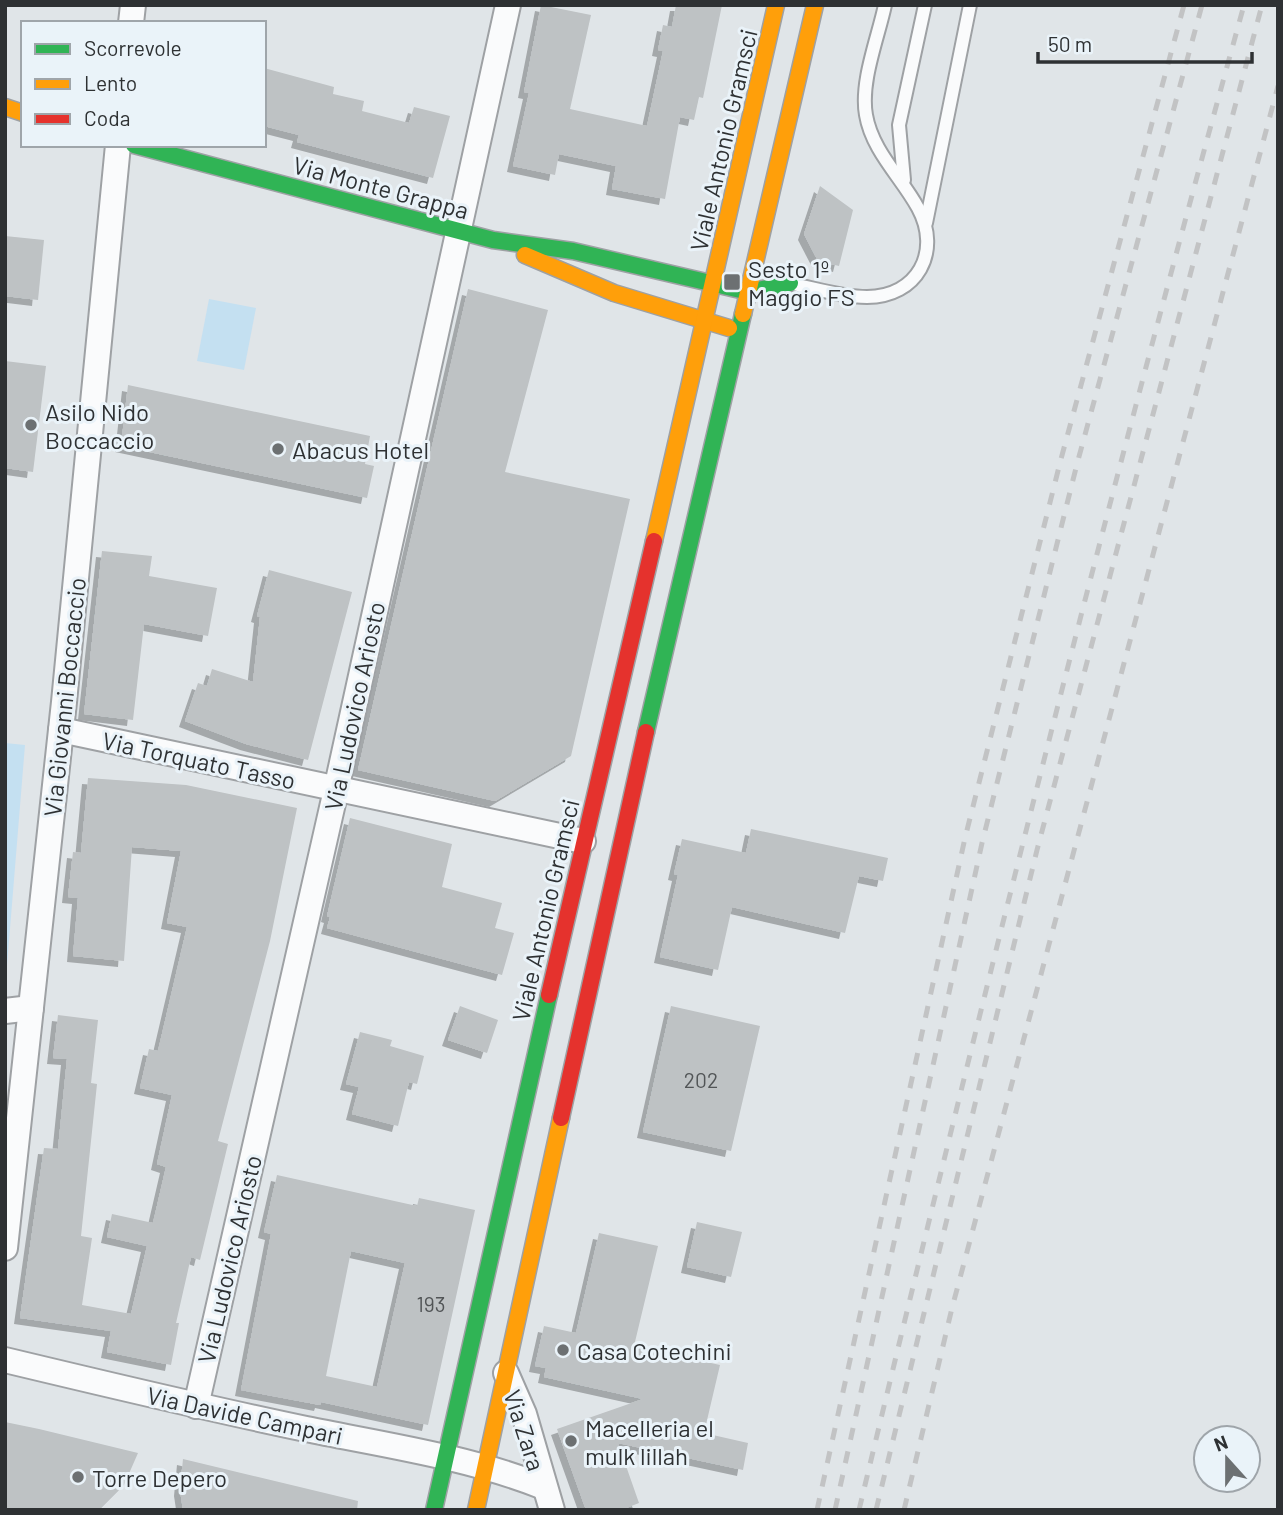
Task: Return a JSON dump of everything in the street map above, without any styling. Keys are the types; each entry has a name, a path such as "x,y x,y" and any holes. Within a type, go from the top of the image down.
{"main road":[{"name":"Viale Antonio Gramsci","path":"434,1510 583,841 706,322 776,5"},
{"path":"476,1510 628,809 815,5"},
{"name":"Via Monte Grappa","path":"142,147 494,240"},
{"path":"494,240 573,251 714,284"},
{"path":"494,240 594,286 740,331"},
{"path":"761,243 760,255 765,272 771,278 790,283"},
{"path":"748,292 790,283"},
{"name":"Viale Antonio Gramsci","path":"714,284 748,292"}],"street":[{"name":"Via Ludovico Ariosto","path":"196,1406 336,790 508,5"},
{"name":"Via Giovanni Boccaccio","path":"5,1248 61,730 118,147"},
{"name":"Via Torquato Tasso","path":"61,730 583,841"},
{"path":"5,1011 31,1008"},
{"name":"Via Davide Campari","path":"5,1360 196,1406 485,1468"},
{"name":"Via Zara","path":"506,1373 524,1414 548,1498"},
{"name":"Via Zara","path":"485,1468 548,1498"}],"lane":[{"path":"790,283 866,297 895,291 915,279 924,266 928,252 920,211 880,150 865,113 867,86 885,5"},
{"path":"906,190 900,166 899,125 925,5"},
{"path":"925,227 970,5"}],"shaded area":[{"path":"209,299 256,308 244,370 197,361"},
{"path":"5,743 25,745 5,990"}],"building":[{"path":"541,5 591,15 570,109 647,126 663,51 658,50 663,25 672,27 676,5 722,5 703,98 699,97 694,120 680,117 665,199 612,189 616,166 559,154 555,175 513,166 529,93 524,92"},
{"path":"266,69 334,87 333,94 364,101 362,111 409,123 414,107 450,116 433,178 297,142 299,135 266,127"},
{"path":"820,186 853,210 839,266 818,261 804,234"},
{"path":"5,236 44,240 38,300 5,296"},
{"path":"468,289 548,310 505,472 630,499 571,756 495,801 358,770"},
{"path":"5,361 46,366 33,472 5,468"},
{"name":"Abacus Hotel","path":"128,385 370,436 365,464 374,466 367,498 121,446"},
{"path":"102,551 152,556 149,576 217,588 208,636 144,624 133,720 84,714"},
{"path":"269,570 352,592 308,760 246,744 185,721 198,683 207,686 212,669 253,682 260,617 257,616"},
{"path":"88,778 186,785 297,808 270,941 218,1141 228,1144 200,1260 191,1257 176,1323 179,1323 171,1365 107,1352 111,1331 20,1318 44,1148 58,1149 67,1059 53,1058 58,1015 98,1020 91,1083 97,1084 81,1236 92,1238 82,1305 131,1314 147,1246 107,1237 112,1214 153,1223 166,1167 157,1164 172,1095 140,1088 149,1049 158,1051 187,927 167,923 181,851 132,847 124,961 73,956 78,898 68,897 73,852 81,853"},
{"path":"350,818 452,844 442,887 502,903 495,928 514,933 502,975 327,928 330,917 327,916"},
{"path":"751,829 888,858 883,881 859,876 845,933 732,907 718,970 660,957 678,875 674,874 682,839 746,853"},
{"path":"460,1006 498,1020 487,1053 448,1040"},
{"path":"671,1006 760,1026 731,1151 643,1132"},
{"path":"360,1032 392,1040 390,1046 424,1056 417,1084 409,1082 398,1126 352,1114 359,1087 346,1084"},
{"path":"277,1175 417,1206 419,1198 475,1210 428,1425 321,1402 320,1405 241,1390 271,1234 264,1232","holes":["351,1251 405,1263 377,1387 326,1376"]},
{"path":"697,1222 742,1232 731,1277 687,1267"},
{"path":"599,1233 658,1246 634,1346 720,1365 704,1433 748,1443 743,1470 618,1443 639,1503 621,1510 586,1510 557,1429 643,1399 544,1377 546,1368 535,1366 544,1326 576,1333"},
{"name":"Torre Depero","path":"5,1422 138,1453 124,1485 99,1510 5,1510"},
{"path":"183,1459 358,1501 357,1510 183,1510 180,1490"}],"railway":[{"path":"817,1510 965,838 1061,459 1184,5"},
{"path":"835,1510 982,843 1077,464 1202,5"},
{"path":"859,1510 1045,756 1244,5"},
{"path":"876,1510 1037,850 1262,5"},
{"path":"904,1510 952,1308 1278,86"}],"traffic: fast":[{"path":"142,147 493,240 573,251 749,292 790,283"},
{"path":"646,732 743,314"},
{"path":"434,1510 549,995"}],"traffic: slow":[{"path":"654,541 776,5"},
{"path":"743,314 815,5"},
{"path":"5,107 21,112"},
{"path":"525,255 614,293 729,328"},
{"path":"476,1510 561,1118"}],"traffic: jam":[{"path":"549,995 654,541"},
{"path":"561,1118 646,732"}],"place":[{"name":"Sesto 1º Maggio FS","path":"732,282"},
{"name":"Asilo Nido Boccaccio","path":"31,425"},
{"name":"Abacus Hotel","path":"278,449"},
{"name":"Casa Cotechini","path":"563,1350"},
{"name":"Macelleria el mulk lillah","path":"571,1441"},
{"name":"Torre Depero","path":"78,1477"}]}
